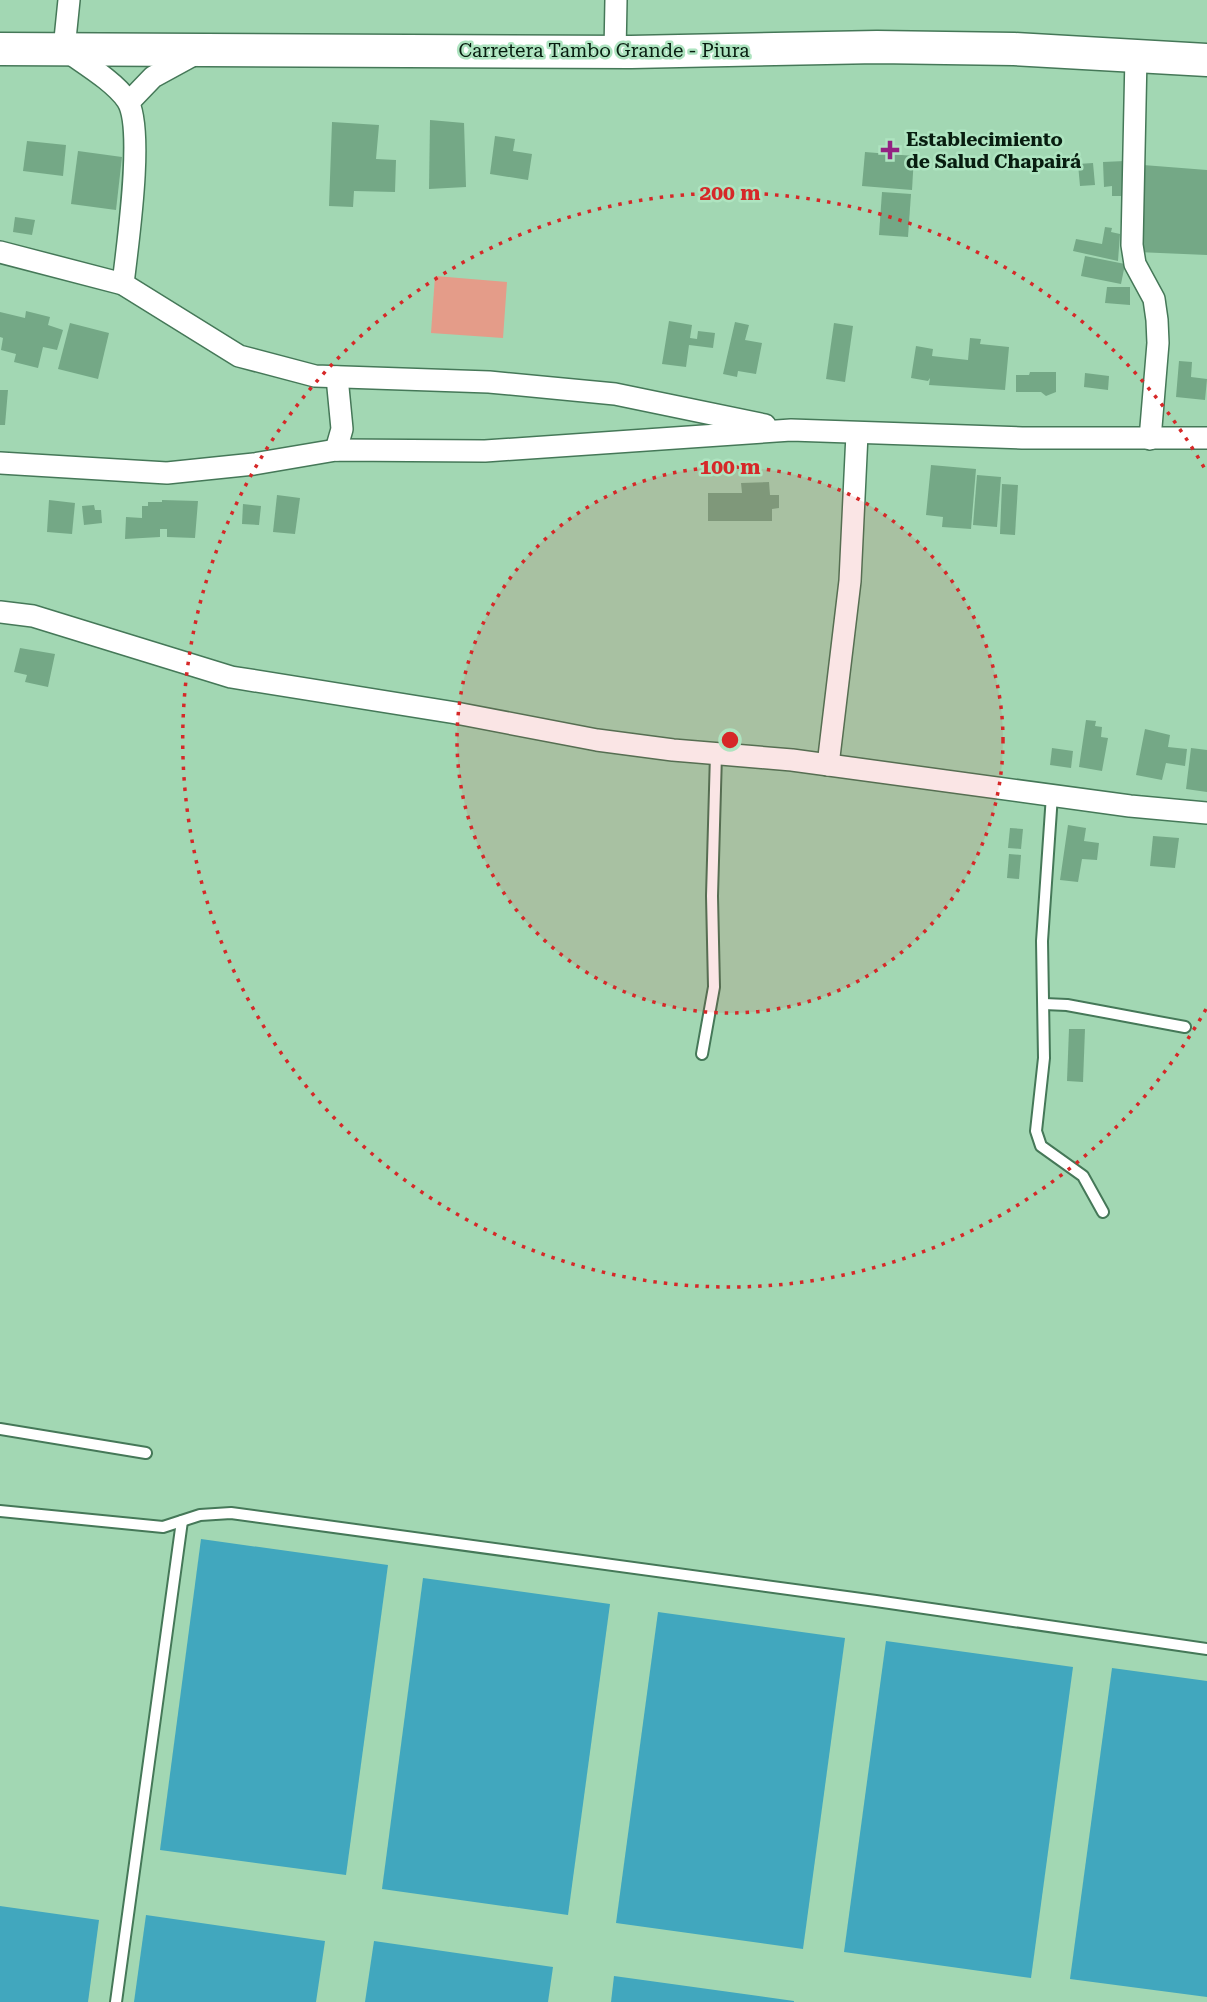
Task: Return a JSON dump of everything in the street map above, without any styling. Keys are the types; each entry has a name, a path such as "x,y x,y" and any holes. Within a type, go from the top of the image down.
{"main road":[{"name":"Carretera Tambo Grande - Piura","path":"0,49 615,52 877,47 1014,49 1207,60"}],"street":[{"path":"69,0 64,49 119,91 129,103 135,138 132,216 123,284"},
{"path":"615,52 616,0"},
{"path":"129,103 153,77 205,49"},
{"path":"1136,56 1132,245 1135,264 1154,299 1158,343 1150,439"},
{"path":"0,252 123,284 239,356 315,376 489,382 615,394 791,430"},
{"path":"336,450 342,429 337,377"},
{"path":"0,463 167,473 254,464 336,450 485,451 791,430 857,434 1207,438"},
{"path":"828,765 850,581 857,434"},
{"path":"0,611 59,624 231,677 456,713 597,740 828,765 1130,806 1207,813"}],"lane":[{"path":"702,1054 714,987 712,896 716,754"},
{"path":"1052,795 1042,941 1044,1058 1036,1131 1041,1146 1083,1176 1103,1212"},
{"path":"1044,1004 1067,1005 1185,1027"},
{"path":"0,1429 146,1453"},
{"path":"0,1511 163,1527 200,1515 231,1513 1207,1649"},
{"path":"116,2002 181,1521"}],"shaded area":[{"path":"435,276 507,282 503,338 431,333"}],"water":[{"path":"201,1539 388,1565 346,1875 160,1850"},
{"path":"423,1578 610,1604 568,1915 382,1889"},
{"path":"658,1612 845,1638 803,1949 616,1923"},
{"path":"886,1641 1073,1667 1031,1978 844,1952"},
{"path":"1112,1668 1207,1681 1207,1997 1070,1979"},
{"path":"0,1906 99,1920 88,2002 0,2002"},
{"path":"146,1915 325,1941 316,2002 134,2002"},
{"path":"374,1941 553,1967 548,2002 365,2002"},
{"path":"614,1976 794,2001 794,2002 611,2002"}],"building":[{"path":"430,120 464,123 466,187 429,189"},
{"path":"332,122 379,125 376,159 396,160 395,192 354,191 353,207 329,206"},
{"path":"495,136 515,139 513,151 532,154 528,180 490,174"},
{"path":"27,141 66,145 63,176 23,171"},
{"path":"78,151 122,157 116,210 71,204"},
{"path":"865,152 914,156 912,190 862,186"},
{"path":"1125,161 1126,196 1112,196 1112,186 1104,187 1103,162"},
{"path":"1093,163 1095,185 1080,186 1078,164"},
{"path":"1143,165 1207,170 1207,255 1137,252"},
{"path":"882,192 911,194 908,237 879,235"},
{"path":"15,217 35,220 32,235 13,232"},
{"path":"1105,227 1120,234 1118,261 1073,251 1076,239 1102,244"},
{"path":"1085,256 1125,264 1121,284 1081,276"},
{"path":"1107,287 1130,287 1130,305 1105,303"},
{"path":"26,311 50,317 48,325 63,330 57,350 43,347 38,368 14,362 16,354 1,350 3,338 0,337 0,312 25,318"},
{"path":"669,321 692,325 690,338 697,339 698,331 715,333 713,348 689,345 686,367 662,364"},
{"path":"735,322 749,325 745,340 762,343 756,374 738,371 737,377 723,374"},
{"path":"70,323 109,333 98,379 58,369"},
{"path":"834,323 853,326 845,382 826,379"},
{"path":"970,338 981,339 980,344 1009,347 1005,390 929,385 930,378 928,381 911,378 916,346 933,349 932,356 968,360"},
{"path":"1179,361 1192,362 1191,377 1207,379 1205,400 1176,397"},
{"path":"1030,372 1056,372 1056,392 1046,396 1041,392 1016,392 1016,375 1029,375"},
{"path":"1085,373 1109,376 1108,390 1084,387"},
{"path":"0,390 8,390 5,425 0,425"},
{"path":"931,465 976,469 971,529 942,527 943,517 926,515"},
{"path":"977,475 1001,477 997,527 973,525"},
{"path":"769,482 770,495 779,495 779,508 772,509 772,521 708,521 708,493 742,493 741,483"},
{"path":"1002,484 1018,485 1015,535 1000,534"},
{"path":"277,495 300,498 295,534 273,532"},
{"path":"49,500 75,503 72,534 47,532"},
{"path":"198,501 195,538 167,537 167,529 160,529 160,537 125,539 126,517 142,518 142,506 148,506 148,502"},
{"path":"243,504 261,506 259,525 242,524"},
{"path":"94,505 95,510 101,510 102,523 84,525 82,506"},
{"path":"20,648 55,654 48,687 25,682 27,675 14,672"},
{"path":"1086,720 1096,721 1095,726 1102,727 1101,737 1108,738 1102,771 1079,767"},
{"path":"1145,729 1170,735 1168,747 1187,749 1185,766 1166,763 1162,780 1136,775"},
{"path":"1052,748 1073,751 1071,768 1050,765"},
{"path":"1191,748 1207,750 1207,792 1186,789"},
{"path":"1068,825 1086,828 1084,841 1099,843 1097,860 1082,859 1078,882 1060,880"},
{"path":"1010,828 1023,829 1021,849 1008,848"},
{"path":"1153,836 1179,838 1175,868 1150,866"},
{"path":"1009,854 1021,855 1019,879 1007,878"},
{"path":"1069,1029 1085,1029 1083,1082 1067,1081"}],"place":[{"name":"Establecimiento de Salud Chapairá","path":"890,150"}]}
